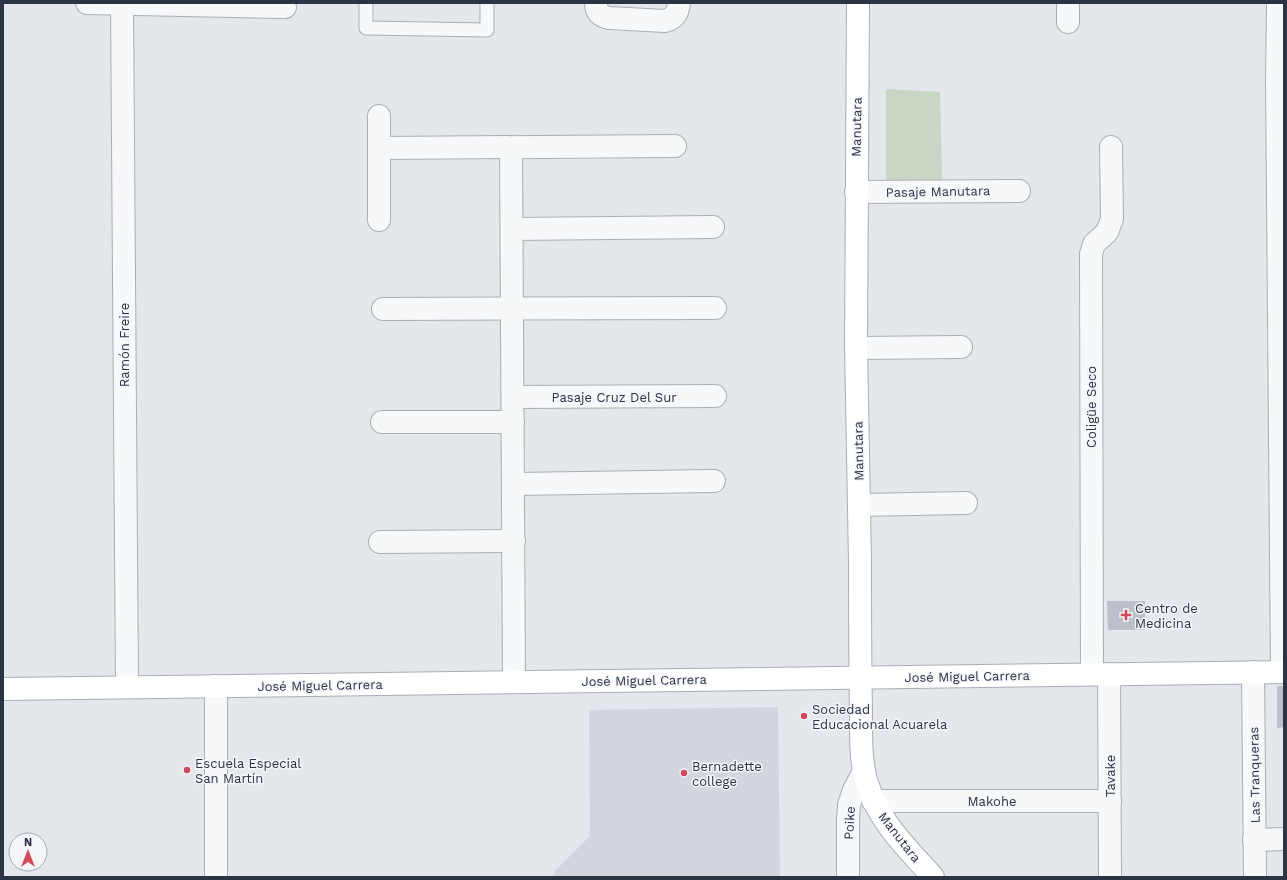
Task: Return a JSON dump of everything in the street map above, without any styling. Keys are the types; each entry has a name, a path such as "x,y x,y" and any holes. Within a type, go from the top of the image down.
{"street":[{"path":"87,3 285,7"},
{"name":"Ramón Freire","path":"122,3 127,687"},
{"path":"596,3 596,8 599,14 603,17 665,21 675,16 679,3"},
{"name":"Manutara","path":"858,3 856,348 861,737 864,771 867,785 874,801 891,830 933,877"},
{"path":"1278,3 1277,82 1283,672"},
{"path":"378,116 379,220"},
{"path":"379,148 675,146"},
{"name":"Coligüe Seco","path":"1101,674 1091,254 1094,244 1107,232 1112,219 1111,147"},
{"path":"511,148 514,682"},
{"name":"Pasaje Manutara","path":"856,192 1019,191"},
{"path":"512,229 713,227"},
{"path":"384,309 714,308"},
{"path":"856,348 961,347"},
{"name":"Pasaje Cruz Del Sur","path":"513,397 715,396"},
{"path":"382,422 513,422"},
{"path":"513,484 714,481"},
{"path":"859,505 966,503"},
{"path":"380,542 514,541"},
{"name":"Las Tranqueras","path":"1253,672 1255,877"},
{"name":"José Miguel Carrera","path":"3,688 1283,672"},
{"name":"Tavake","path":"1101,674 1110,801 1110,877"},
{"path":"216,686 216,877"},
{"name":"Poike","path":"848,877 849,805 854,790 864,771"},
{"name":"Makohe","path":"874,801 1110,801"},
{"path":"1254,840 1284,839"}],"lane":[{"path":"366,3 366,28 487,30 487,3"}],"shaded area":[{"name":"Bernadette college","path":"778,707 780,877 554,877 554,872 590,836 589,710"}],"green space":[{"path":"886,89 940,92 942,180 886,184"}],"building":[{"name":"Centro de Medicina","path":"1107,601 1145,601 1145,630 1108,630"},
{"path":"1277,686 1284,686 1284,727 1277,728"}],"place":[{"name":"Centro de Medicina","path":"1126,615"},
{"name":"Sociedad Educacional Acuarela","path":"804,716"},
{"name":"Escuela Especial San Martín","path":"187,770"},
{"name":"Bernadette college","path":"684,773"}]}
